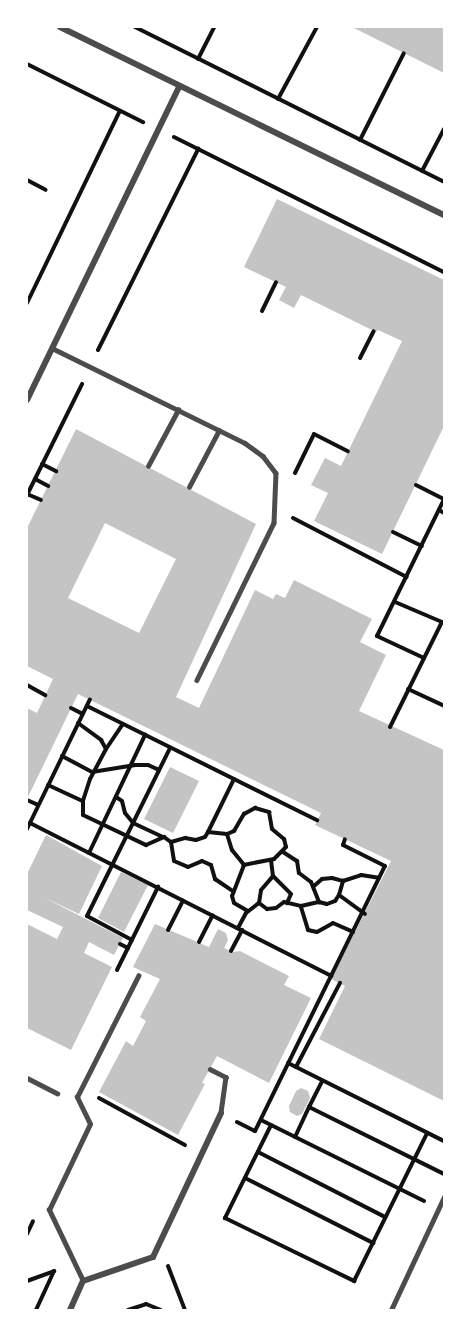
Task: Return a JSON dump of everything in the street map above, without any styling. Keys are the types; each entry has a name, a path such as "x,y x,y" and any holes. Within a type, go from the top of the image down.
{"street":[{"path":"60,27 444,215"},
{"path":"27,400 179,87"},
{"path":"27,1078 57,1093"},
{"path":"70,1310 83,1281 153,1257 221,1113"}],"lane":[{"path":"52,348 219,430 263,456 276,473 277,495 274,523 197,680"},
{"path":"148,466 178,410"},
{"path":"189,487 219,430"},
{"path":"83,1281 50,1210 90,1124 77,1097 138,976"},
{"path":"210,1069 226,1077 221,1113"},
{"path":"391,1310 444,1197"}],"path":[{"path":"198,59 214,27"},
{"path":"278,99 316,27"},
{"path":"137,28 444,182"},
{"path":"360,140 404,53"},
{"path":"27,64 444,272"},
{"path":"27,303 120,111"},
{"path":"422,171 444,129"},
{"path":"41,500 27,494 198,149"},
{"path":"27,180 46,190"},
{"path":"346,232 350,225"},
{"path":"386,252 390,244"},
{"path":"262,311 276,282"},
{"path":"360,358 374,330"},
{"path":"306,450 314,434 348,451"},
{"path":"42,464 56,471"},
{"path":"35,479 48,486"},
{"path":"416,485 444,499 377,636 424,658"},
{"path":"289,509 291,517 407,577"},
{"path":"439,510 444,513"},
{"path":"393,532 422,546"},
{"path":"390,727 443,622 395,602"},
{"path":"27,685 45,695"},
{"path":"408,689 444,706"},
{"path":"27,829 90,699"},
{"path":"87,706 317,820"},
{"path":"71,708 83,714"},
{"path":"78,723 101,740 106,749"},
{"path":"123,724 92,772 83,801 83,815 146,845 164,837"},
{"path":"89,853 145,735"},
{"path":"132,940 87,916 170,748"},
{"path":"194,759 197,752"},
{"path":"62,756 92,772 148,765 159,770"},
{"path":"171,842 185,838 196,840 205,837 234,779"},
{"path":"48,785 83,801"},
{"path":"116,796 122,801 125,813 134,823 171,842 174,861 188,867 202,861 211,865 216,879 233,891"},
{"path":"27,800 38,805"},
{"path":"208,832 227,834 234,831 244,814 255,808 262,808 268,812 272,829 286,843 283,852 271,860 244,865"},
{"path":"30,823 331,976"},
{"path":"227,834 232,850 244,865"},
{"path":"221,1113 255,1131 379,878 386,868 343,845 345,839"},
{"path":"283,852 297,861 299,873 314,886 319,902"},
{"path":"271,860 273,876 291,894 287,903"},
{"path":"244,865 233,891 234,903 248,911"},
{"path":"314,886 322,879 332,878 343,881 361,875 379,878"},
{"path":"231,951 248,911 259,903 261,890 273,876"},
{"path":"259,903 267,909 287,903 301,906 319,902 327,904 335,902 343,881"},
{"path":"120,944 128,948 158,887"},
{"path":"339,895 346,897 363,914"},
{"path":"168,930 183,900"},
{"path":"301,906 308,930 317,932 333,923 353,932"},
{"path":"199,942 213,915"},
{"path":"296,1067 340,983"},
{"path":"288,1064 444,1141"},
{"path":"295,1137 322,1081"},
{"path":"81,1088 201,1154"},
{"path":"309,1107 444,1174"},
{"path":"261,1120 439,1208"},
{"path":"271,1125 225,1218 354,1281 427,1133"},
{"path":"258,1152 385,1217"},
{"path":"245,1178 373,1243"},
{"path":"27,1233 33,1220"},
{"path":"159,1242 185,1310"},
{"path":"27,1281 54,1271 36,1310"},
{"path":"128,1310 146,1304 161,1310"}],"building":[{"path":"352,27 444,27 444,73"},
{"path":"277,199 444,280 444,426 382,554 314,521 328,493 311,485 325,458 341,466 402,341 378,330 376,332 301,295 294,308 279,300 286,287 244,267"},
{"path":"76,429 256,524 176,697 199,708 255,590 273,599 276,594 285,598 294,580 372,619 360,642 386,655 359,711 444,750 444,1101 319,1039 345,986 331,979 391,861 315,825 321,813 78,694 27,799 27,708 37,713 53,679 27,666 27,528","holes":["105,523 176,559 139,633 68,598"]},
{"path":"170,767 199,781 173,833 144,819"},
{"path":"46,835 102,866 79,914 43,897 123,938 114,955 89,942 84,953 112,967 71,1050 27,1028 27,924 57,939 63,927 27,910 27,874"},
{"path":"121,872 148,885 124,932 98,918"},
{"path":"155,924 209,947 218,929 226,933 228,940 224,948 233,952 240,951 289,976 284,985 311,998 269,1083 217,1056 178,1135 99,1092 126,1041 133,1046 146,1021 140,1017 160,979 133,967"},
{"path":"301,1088 308,1091 310,1098 302,1114 297,1116 290,1112 289,1106 296,1091"}]}
